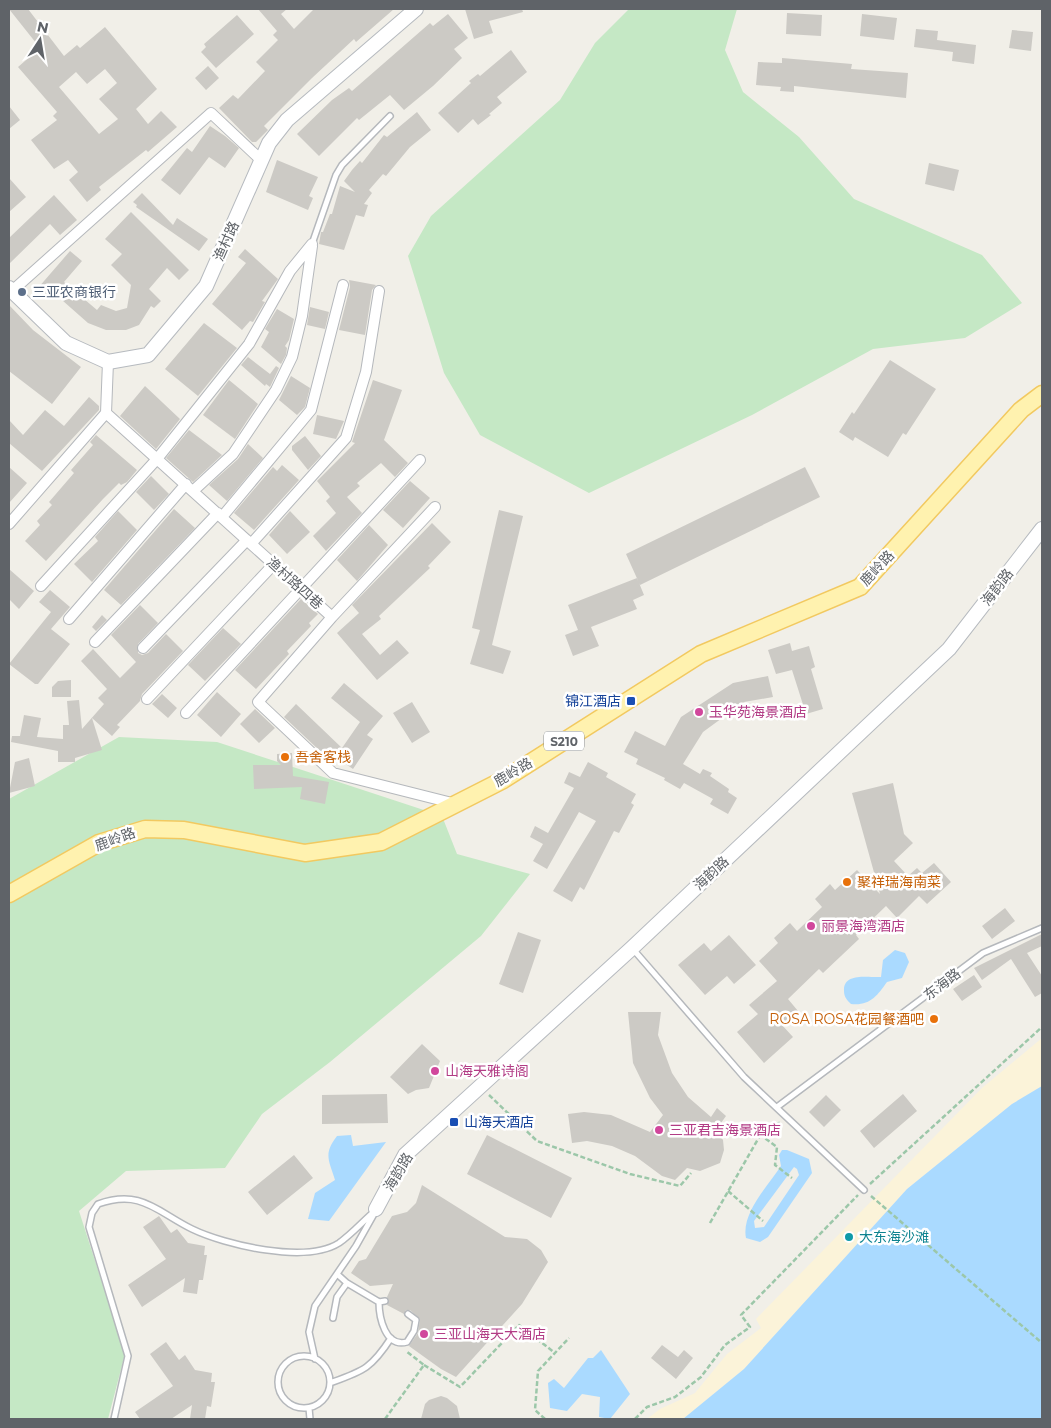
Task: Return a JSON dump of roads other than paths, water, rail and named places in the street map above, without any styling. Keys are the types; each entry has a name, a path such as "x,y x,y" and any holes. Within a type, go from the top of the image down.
{"main road":[{"name":"鹿岭路","path":"9,894 99,843 145,829 184,830 305,853 380,842 457,805 502,780 701,654 860,588 1021,410 1042,394"}],"street":[{"name":"渔村路","path":"108,362 148,355 206,286 270,143 287,120 416,9"},
{"path":"9,524 106,412 108,362 66,343 10,289 211,113 262,161"},
{"path":"41,586 157,459 250,344 290,271 312,244"},
{"path":"69,619 190,488 233,454 276,390 292,357 302,316 312,244"},
{"path":"95,642 220,515 311,410 343,285"},
{"path":"143,648 249,542 346,438 366,372 379,292"},
{"name":"渔村路四巷","path":"106,412 332,616 258,702 333,772 457,805"},
{"path":"186,713 302,590 420,460"},
{"path":"332,616 435,507"},
{"name":"海韵路","path":"376,1210 405,1155 632,948 950,649 1042,529"},
{"path":"146,699 274,564"}],"lane":[{"path":"312,244 336,175 342,165 390,116"},
{"name":"东海路","path":"777,1107 983,953 1042,928"},
{"path":"632,948 744,1077 864,1190"},
{"path":"114,1419 128,1356 89,1227 92,1213 98,1204 122,1198 139,1200 154,1206 190,1228 213,1238 282,1251 318,1251 339,1243 376,1210"},
{"path":"315,1359 309,1332 315,1306 356,1246 376,1210"},
{"path":"337,1274 347,1283 379,1302 385,1300"},
{"path":"333,1318 337,1297 347,1283"},
{"path":"379,1302 380,1318 391,1338 402,1343 407,1342 416,1325 416,1320 408,1314"},
{"path":"330,1383 357,1374 372,1364 391,1338"},
{"path":"302,1356 315,1359 324,1366 330,1383 324,1399 309,1408 301,1408 285,1401 278,1386 278,1377 281,1369 293,1358 302,1356"},
{"path":"309,1408 310,1419"}],"water":[{"path":"895,950 905,953 909,962 902,978 887,982 876,996 868,1002 851,1004 844,993 845,985 848,981 858,977 881,977 883,960"},
{"path":"1042,1086 1042,1419 683,1419 744,1369 907,1189 1012,1104"},
{"path":"351,1135 353,1146 386,1142 329,1221 308,1219 315,1193 335,1180 328,1157 333,1142 337,1136"},
{"path":"782,1150 787,1150 809,1159 812,1173 768,1237 760,1242 746,1238 746,1229 751,1210 781,1166 779,1155","holes":["794,1167 799,1175 764,1227 755,1228 754,1221"]},
{"path":"601,1350 630,1394 610,1419 599,1417 600,1397 582,1394 567,1411 550,1408 548,1383 554,1379 564,1388 588,1358 593,1358"}],"place":[{"name":"三亚农商银行","path":"22,292"},
{"name":"锦江酒店","path":"631,701"},
{"name":"玉华苑海景酒店","path":"699,712"},
{"name":"吾舍客栈","path":"285,757"},
{"name":"聚祥瑞海南菜","path":"847,882"},
{"name":"丽景海湾酒店","path":"811,926"},
{"name":"ROSA ROSA花园餐酒吧","path":"934,1019"},
{"name":"山海天雅诗阁","path":"435,1071"},
{"name":"山海天酒店","path":"454,1122"},
{"name":"三亚君吉海景酒店","path":"659,1130"},
{"name":"大东海沙滩","path":"849,1237"},
{"name":"三亚山海天大酒店","path":"424,1334"}]}
